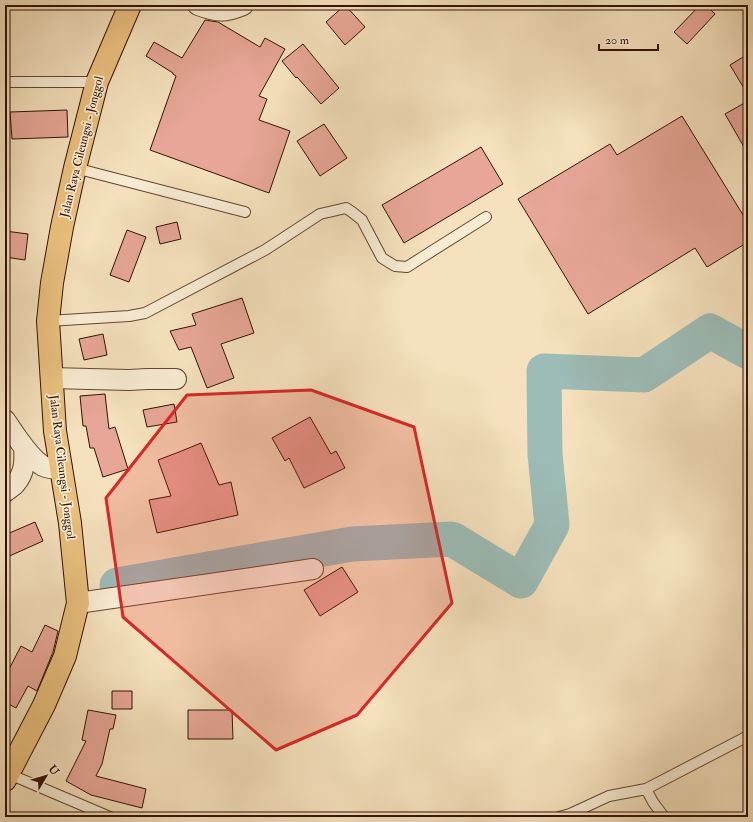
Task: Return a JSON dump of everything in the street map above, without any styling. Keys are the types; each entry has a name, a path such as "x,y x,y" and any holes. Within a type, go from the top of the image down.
{"main road":[{"name":"Jalan Raya Cileungsi - Jonggol","path":"7,777 44,705 65,656 78,603 70,523 55,431 48,321 52,283 62,227 75,168 97,82 130,5"}],"street":[{"path":"198,5 221,12 232,10 243,5"},
{"path":"51,378 129,380 176,379"},
{"path":"5,420 24,447 38,462 44,466 62,469"},
{"path":"5,492 15,484 22,474 25,460 24,447"},
{"path":"78,603 313,570"}],"lane":[{"path":"5,82 97,82"},
{"path":"75,168 245,212"},
{"path":"48,321 129,316 145,313 265,250 320,214 346,208 352,212 362,220 382,258 394,266 407,266 486,217"},
{"path":"560,817 609,796 646,789 748,736"},
{"path":"7,777 110,817"},
{"path":"646,789 664,817"}],"highlighted area":[{"path":"311,390 414,427 452,603 357,715 276,750 123,617 106,498 187,395"}],"building":[{"path":"345,5 365,27 345,45 326,22"},
{"path":"700,5 706,5 715,14 687,44 674,32"},
{"path":"205,20 218,22 260,47 265,38 285,49 259,96 267,99 259,120 290,131 269,193 150,150 176,76 146,56 154,42 182,58"},
{"path":"303,44 339,88 321,104 282,61"},
{"path":"748,54 748,95 730,65"},
{"path":"748,101 748,154 725,114"},
{"path":"67,110 68,137 12,139 10,112"},
{"path":"682,116 748,223 748,242 707,267 695,248 588,314 518,199 610,144 617,155"},
{"path":"324,124 347,158 320,176 297,141"},
{"path":"481,147 503,184 404,243 382,205"},
{"path":"177,222 181,239 160,244 156,227"},
{"path":"127,230 146,237 129,282 110,275"},
{"path":"5,231 28,234 25,260 5,257"},
{"path":"242,298 254,333 221,344 234,378 207,388 191,347 179,350 170,331 196,325 192,314"},
{"path":"103,334 107,355 84,360 79,339"},
{"path":"105,394 109,429 115,427 128,469 103,477 94,448 90,448 86,426 83,426 80,396"},
{"path":"174,404 177,422 147,427 143,410"},
{"path":"310,417 331,454 336,451 345,468 304,488 289,458 285,461 272,438"},
{"path":"201,443 219,485 231,482 238,515 157,533 149,500 171,496 158,460"},
{"path":"35,522 43,541 5,558 5,535"},
{"path":"342,567 358,592 320,616 304,590"},
{"path":"45,625 58,631 53,652 37,691 28,686 16,708 5,702 5,677 21,646 32,652"},
{"path":"112,691 132,691 132,709 112,709"},
{"path":"88,710 116,715 113,729 110,729 102,764 96,776 146,789 142,808 91,795 66,781 86,741 82,740"},
{"path":"188,710 232,710 233,739 188,739"}],"waterway":[{"path":"117,585 352,544 452,539 521,581 552,525 545,454 544,371 644,375 710,331 748,352"}]}
